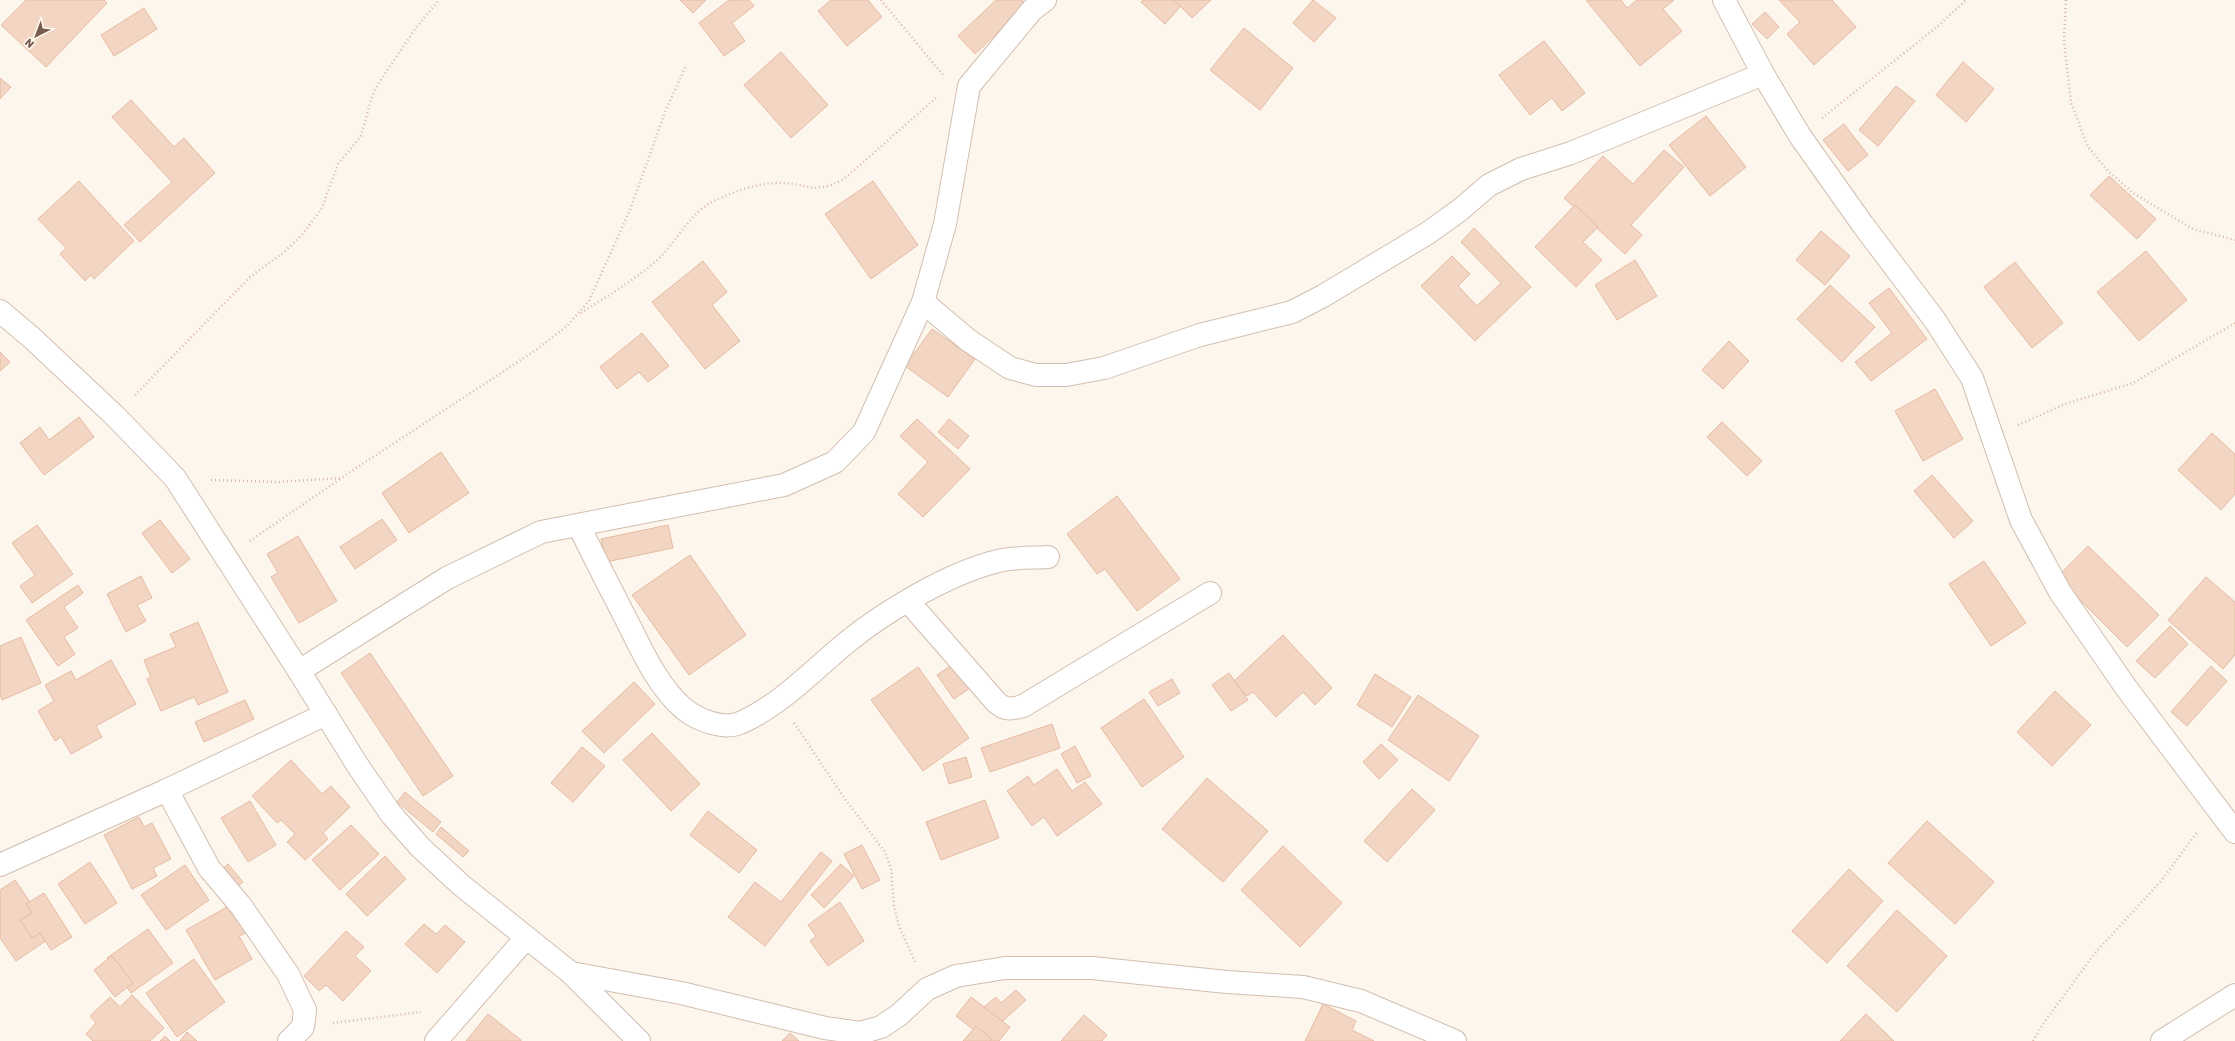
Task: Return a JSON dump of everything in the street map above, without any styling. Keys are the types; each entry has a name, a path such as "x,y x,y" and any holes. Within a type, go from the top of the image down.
{"street":[{"path":"299,671 447,578 542,532 784,485 835,462 864,432 923,302 945,224 958,92 969,86 987,62 1032,10 1045,0"},
{"path":"1724,0 1763,74 1800,136 1863,225 1934,319 1972,378 1993,435 2021,520 2060,592 2127,689 2235,832"},
{"path":"923,302 968,340 1010,368 1036,375 1066,375 1104,368 1200,335 1292,312 1323,296 1428,232 1460,210 1489,185 1521,169 1571,153 1763,74"},
{"path":"0,311 32,338 115,416 175,478 225,558 392,814 420,847 461,885 571,974 640,1041"},
{"path":"579,526 649,663 667,689 684,709 704,720 721,725 739,723 779,701 847,642 908,601 962,572 999,560 1048,557"},
{"path":"908,601 996,702 1003,708 1010,710 1023,706 1210,593"},
{"path":"0,864 167,790 326,714"},
{"path":"167,790 209,868 241,906 288,974 305,1010 296,1034"},
{"path":"436,1041 526,938"},
{"path":"571,974 680,993 825,1028 860,1033 881,1027 899,1015 927,988 956,976 1005,968 1092,968 1303,988 1361,1001 1454,1041"},
{"path":"2162,1041 2235,994"}],"path":[{"path":"115,416 250,277 284,252 302,235 322,208 338,164 361,136 372,96 378,84 438,0"},
{"path":"225,558 341,478 533,352 579,314 655,262 700,210 716,199 749,187 774,183 809,189 832,186 844,179 958,92 881,0"},
{"path":"1800,136 1937,27 1966,0"},
{"path":"2066,0 2064,40 2072,103 2088,147 2109,172 2133,193 2192,229 2235,240"},
{"path":"579,314 589,301 630,210 665,112 686,66"},
{"path":"1993,435 2066,404 2133,383 2235,323"},
{"path":"175,478 278,482 341,478"},
{"path":"779,701 845,800 885,852 891,868 894,906 899,926 927,988"},
{"path":"2033,1041 2043,1024 2095,953 2161,881 2216,806"},
{"path":"296,1034 421,1012 458,1015"}],"building":[{"path":"26,0 104,0 107,3 46,67 1,25"},
{"path":"680,0 706,0 693,13"},
{"path":"729,0 749,0 754,6 732,23 745,41 724,56 699,23"},
{"path":"831,0 868,0 882,17 847,46 818,11"},
{"path":"996,0 1022,0 1027,5 975,54 958,36"},
{"path":"1143,0 1186,0 1165,24 1141,2"},
{"path":"1174,0 1211,0 1192,18"},
{"path":"1313,0 1336,18 1314,42 1293,23"},
{"path":"1586,0 1621,0 1627,8 1637,0 1674,0 1663,9 1682,31 1640,66"},
{"path":"1779,0 1832,0 1856,27 1814,65 1787,34 1800,22"},
{"path":"144,8 157,29 114,56 101,35"},
{"path":"1765,12 1779,27 1767,39 1752,24"},
{"path":"1244,28 1293,68 1260,110 1210,70"},
{"path":"1544,41 1585,93 1562,111 1552,98 1530,115 1499,75"},
{"path":"781,52 828,105 791,138 744,85"},
{"path":"1963,62 1994,89 1966,122 1936,95"},
{"path":"0,78 11,87 0,99"},
{"path":"1896,86 1915,101 1878,146 1859,130"},
{"path":"131,100 174,147 184,138 215,173 140,242 124,225 172,182 112,117"},
{"path":"1706,116 1746,167 1710,196 1669,145"},
{"path":"1844,124 1868,155 1848,171 1823,140"},
{"path":"1664,150 1684,167 1631,225 1642,235 1625,254 1564,198 1603,156 1633,184"},
{"path":"2109,176 2156,219 2137,239 2090,195"},
{"path":"79,181 134,241 94,279 91,275 85,281 60,254 66,248 38,219"},
{"path":"873,181 918,245 871,279 825,214"},
{"path":"1575,205 1598,227 1583,242 1602,260 1576,287 1535,247"},
{"path":"1474,228 1531,287 1475,341 1421,286 1452,256 1470,274 1458,286 1477,306 1501,283 1461,242"},
{"path":"1821,231 1850,256 1825,285 1796,260"},
{"path":"2146,251 2187,300 2139,341 2097,292"},
{"path":"1635,260 1657,296 1617,320 1595,285"},
{"path":"703,261 727,292 712,305 740,341 705,369 652,302"},
{"path":"2015,262 2063,323 2032,348 1984,287"},
{"path":"1830,285 1875,327 1842,362 1797,319"},
{"path":"1889,288 1927,339 1871,381 1855,362 1892,333 1869,303"},
{"path":"932,329 975,359 948,397 905,366"},
{"path":"642,333 669,366 648,382 639,372 617,389 600,367"},
{"path":"1729,341 1749,361 1723,389 1702,370"},
{"path":"0,352 10,362 0,371"},
{"path":"1935,389 1963,439 1923,461 1895,411"},
{"path":"79,417 94,437 44,475 20,443 40,427 49,440"},
{"path":"917,419 970,469 923,517 898,494 928,462 900,436"},
{"path":"949,419 969,436 958,449 938,432"},
{"path":"1722,422 1762,461 1747,476 1707,437"},
{"path":"2212,433 2235,454 2235,494 2221,510 2178,470"},
{"path":"441,452 469,493 409,533 382,493"},
{"path":"1932,475 1973,521 1954,538 1914,491"},
{"path":"1117,496 1180,579 1137,611 1105,569 1097,574 1067,534"},
{"path":"382,519 397,540 355,569 340,547"},
{"path":"160,520 190,559 172,573 142,533"},
{"path":"37,525 73,574 32,603 20,586 35,575 12,543"},
{"path":"668,525 673,548 606,562 601,539"},
{"path":"298,536 337,601 299,623 271,577 278,573 267,554"},
{"path":"2088,546 2159,615 2127,647 2057,577"},
{"path":"690,555 746,635 689,675 632,595"},
{"path":"1984,561 2026,623 1991,646 1949,584"},
{"path":"141,576 152,598 137,605 146,621 126,632 107,594"},
{"path":"2206,577 2235,602 2235,655 2223,669 2168,620"},
{"path":"78,585 83,593 64,607 78,628 64,637 75,654 58,666 26,620"},
{"path":"198,622 228,692 198,705 194,697 161,711 147,679 151,677 144,660 176,647 170,634"},
{"path":"2170,626 2188,644 2155,678 2136,661"},
{"path":"1283,635 1332,688 1315,705 1303,692 1276,717 1253,692 1247,696 1233,682"},
{"path":"21,637 41,683 2,700 0,694 0,646"},
{"path":"370,653 453,776 423,796 341,673"},
{"path":"111,660 136,704 96,726 102,737 71,754 61,737 55,741 38,711 54,701 45,685 71,671 76,680"},
{"path":"953,664 970,688 954,699 937,675"},
{"path":"2211,666 2227,681 2187,726 2171,712"},
{"path":"918,667 969,738 923,771 871,700"},
{"path":"1229,673 1248,700 1231,711 1212,685"},
{"path":"1375,674 1411,697 1392,727 1357,705"},
{"path":"1172,679 1180,693 1158,706 1149,692"},
{"path":"634,682 655,704 604,753 582,731"},
{"path":"2055,691 2091,725 2052,766 2017,732"},
{"path":"1418,695 1479,736 1449,781 1388,740"},
{"path":"1144,699 1184,757 1142,787 1101,728"},
{"path":"245,700 254,719 204,742 195,722"},
{"path":"1052,724 1060,748 990,772 981,748"},
{"path":"652,733 700,784 671,811 623,760"},
{"path":"1381,744 1398,760 1379,779 1363,762"},
{"path":"1075,746 1091,776 1077,783 1061,754"},
{"path":"582,747 605,766 573,802 551,783"},
{"path":"966,757 972,777 949,784 943,764"},
{"path":"291,760 322,794 331,786 350,807 323,833 328,839 305,860 287,842 295,834 281,820 277,823 252,796"},
{"path":"1057,769 1072,791 1085,782 1102,804 1057,836 1044,817 1032,826 1007,791 1028,776 1034,785"},
{"path":"1207,778 1268,831 1223,882 1162,829"},
{"path":"1412,789 1435,810 1387,862 1364,841"},
{"path":"405,792 441,822 433,832 397,802"},
{"path":"985,800 999,838 941,860 926,822"},
{"path":"250,801 276,845 248,862 221,818"},
{"path":"708,811 757,850 739,873 690,835"},
{"path":"139,817 144,827 152,823 171,859 153,868 157,876 132,889 104,835"},
{"path":"1927,821 1994,882 1955,924 1888,863"},
{"path":"351,825 379,854 340,890 312,860"},
{"path":"441,827 469,851 463,857 436,834"},
{"path":"862,845 880,880 862,889 844,854"},
{"path":"1283,846 1342,903 1300,947 1241,890"},
{"path":"821,852 832,861 765,946 728,917 755,882 781,902"},
{"path":"385,856 406,879 367,916 346,894"},
{"path":"90,862 117,903 85,924 58,884"},
{"path":"228,864 243,882 231,892 216,875"},
{"path":"841,864 854,876 824,908 811,895"},
{"path":"185,865 209,900 166,930 141,895"},
{"path":"1849,869 1883,901 1827,963 1792,931"},
{"path":"15,880 53,936 16,961 0,938 0,890"},
{"path":"44,893 72,937 51,950 40,933 32,938 20,920 32,913 26,904"},
{"path":"840,902 864,941 828,966 810,941 816,936 808,925"},
{"path":"234,903 250,931 239,936 252,959 215,980 186,930"},
{"path":"1897,910 1947,956 1897,1012 1847,966"},
{"path":"424,924 436,934 445,925 465,942 437,973 405,944"},
{"path":"148,929 173,963 131,993 107,958"},
{"path":"346,931 364,947 355,956 371,971 343,1001 326,985 319,991 304,976"},
{"path":"112,956 133,983 115,997 94,970"},
{"path":"194,959 225,1002 177,1037 146,993"},
{"path":"1016,990 1026,1000 994,1029 978,1012 996,997 1001,1003"},
{"path":"132,995 164,1028 150,1041 93,1041 86,1034 96,1023 90,1016 110,997 120,1007"},
{"path":"971,997 1010,1027 999,1041 988,1041 956,1016"},
{"path":"1323,1004 1356,1021 1352,1030 1374,1041 1305,1041"},
{"path":"488,1014 521,1040 521,1041 466,1041"},
{"path":"1866,1014 1894,1041 1840,1041"},
{"path":"1084,1015 1107,1035 1102,1041 1061,1041"},
{"path":"976,1026 992,1039 990,1041 963,1041"},
{"path":"187,1032 197,1041 180,1041"},
{"path":"790,1033 799,1041 782,1041"},
{"path":"165,1036 170,1041 160,1041"}]}
